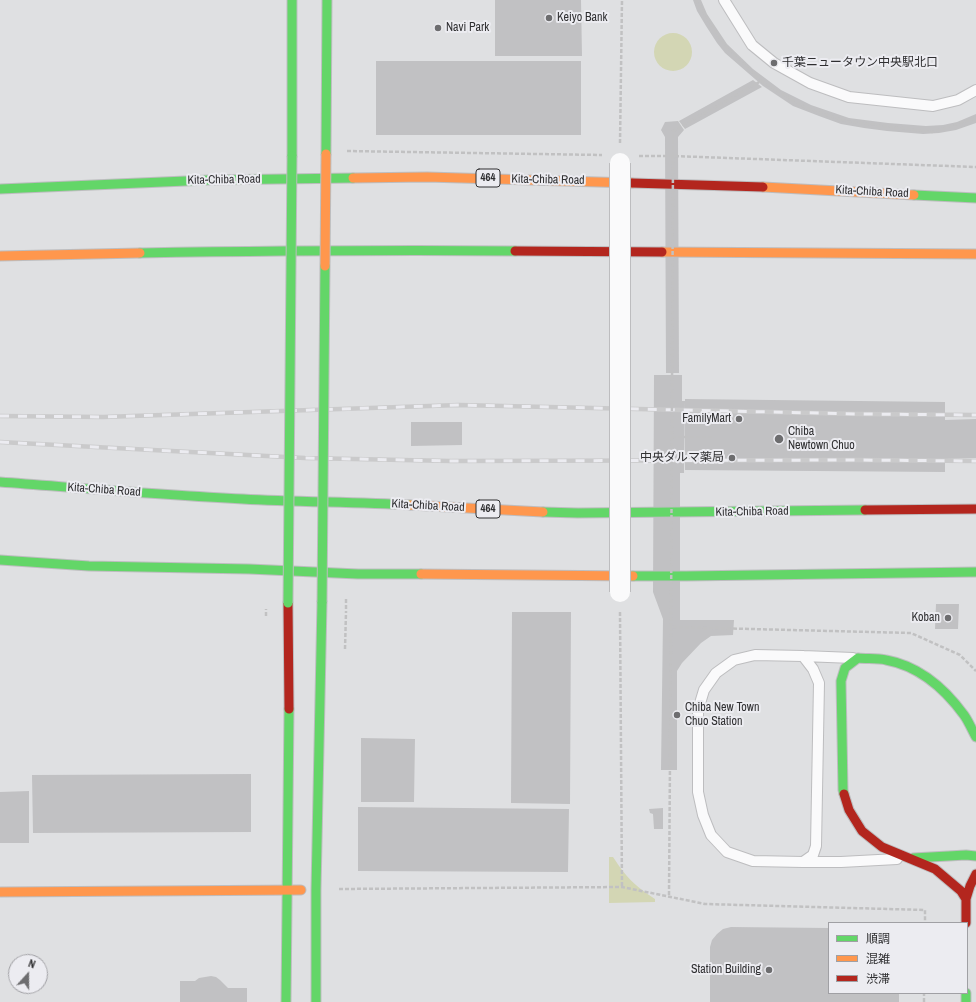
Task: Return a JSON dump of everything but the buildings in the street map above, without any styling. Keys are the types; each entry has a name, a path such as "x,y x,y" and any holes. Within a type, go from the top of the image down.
{"main road":[{"path":"286,1002 292,0"},
{"path":"316,1002 316,890 322,602 327,0"},
{"name":"Kita-Chiba Road","path":"0,189 209,180 426,177 716,185 976,198"},
{"path":"0,256 417,250 976,254"},
{"name":"Kita-Chiba Road","path":"0,482 244,499 359,502 578,513 976,509"},
{"path":"0,560 89,566 249,569 374,574 686,576 976,572"},
{"path":"966,899 961,891 935,870 882,847 862,831 849,810 843,790 841,681 845,668 858,658 886,660 912,668 944,690 965,716 976,737"},
{"path":"908,859 971,855"},
{"path":"966,922 966,899 976,874"},
{"path":"0,892 316,890"}],"street":[{"path":"620,159 620,592"}],"lane":[{"path":"724,0 752,45 774,63 810,83 849,97 933,106 958,100 976,90"},
{"path":"858,658 755,655 734,660 716,673 704,690 698,710 698,792 703,815 711,835 727,852 753,861 841,862 908,859"},
{"path":"802,656 813,669 819,683 816,846 813,855 803,862"},
{"path":"971,855 976,845"}],"path":[{"path":"620,159 622,0"},
{"path":"696,0 724,44 761,80 806,108 845,121 932,132 976,118"},
{"path":"670,895 673,131 761,80"},
{"path":"344,151 620,159 673,156 976,167"},
{"path":"672,437 712,437"},
{"path":"620,592 622,887"},
{"path":"671,628 911,634 960,655 976,671"},
{"path":"339,889 622,887 705,904 925,910 925,922"}],"green space":[{"path":"669,33 677,33 684,36 689,41 692,52 689,63 684,68 677,71 669,71 662,68 657,63 654,56 654,48 657,41 662,36"},
{"path":"609,857 613,857 627,876 642,890 655,899 655,902 609,903"}],"railway":[{"path":"0,416 103,417 459,405 860,414 976,415"},
{"path":"0,442 305,458 451,461 976,461"}],"traffic: fast":[{"path":"292,0 292,156"},
{"path":"326,154 327,0"},
{"path":"288,603 292,156"},
{"path":"0,189 209,180 353,178"},
{"path":"914,195 976,198"},
{"path":"140,253 515,251"},
{"path":"322,602 325,266"},
{"path":"0,482 264,500 410,505"},
{"path":"543,512 578,513 865,510"},
{"path":"0,560 89,566 249,569 358,574 421,574"},
{"path":"633,576 976,572"},
{"path":"316,1002 316,890 322,602"},
{"path":"844,794 841,681 845,668 858,658 886,660 909,667 920,673 940,688 957,705 976,737"},
{"path":"286,1002 289,709"},
{"path":"913,858 966,855 976,856"},
{"path":"966,994 966,1002"}],"traffic: slow":[{"path":"325,266 326,154"},
{"path":"353,178 427,177 632,183"},
{"path":"763,187 914,195"},
{"path":"662,252 976,254"},
{"path":"0,256 140,253"},
{"path":"410,505 543,512"},
{"path":"421,574 633,576"},
{"path":"0,892 301,890"}],"traffic: jam":[{"path":"632,183 763,187"},
{"path":"515,251 662,252"},
{"path":"865,510 976,509"},
{"path":"288,603 289,709"},
{"path":"844,794 849,810 862,831 882,847 935,869 961,891 966,899"},
{"path":"966,922 966,899 976,874"}],"place":[{"name":"Keiyo Bank","path":"549,18"},
{"name":"Navi Park","path":"438,28"},
{"name":"千葉ニュータウン中央駅北口","path":"774,63"},
{"name":"FamilyMart","path":"739,419"},
{"name":"Chiba Newtown Chuo","path":"779,439"},
{"name":"中央ダルマ薬局","path":"732,458"},
{"name":"Koban","path":"948,618"},
{"name":"Chiba New Town Chuo Station","path":"677,715"},
{"name":"Station Building","path":"769,970"}]}
